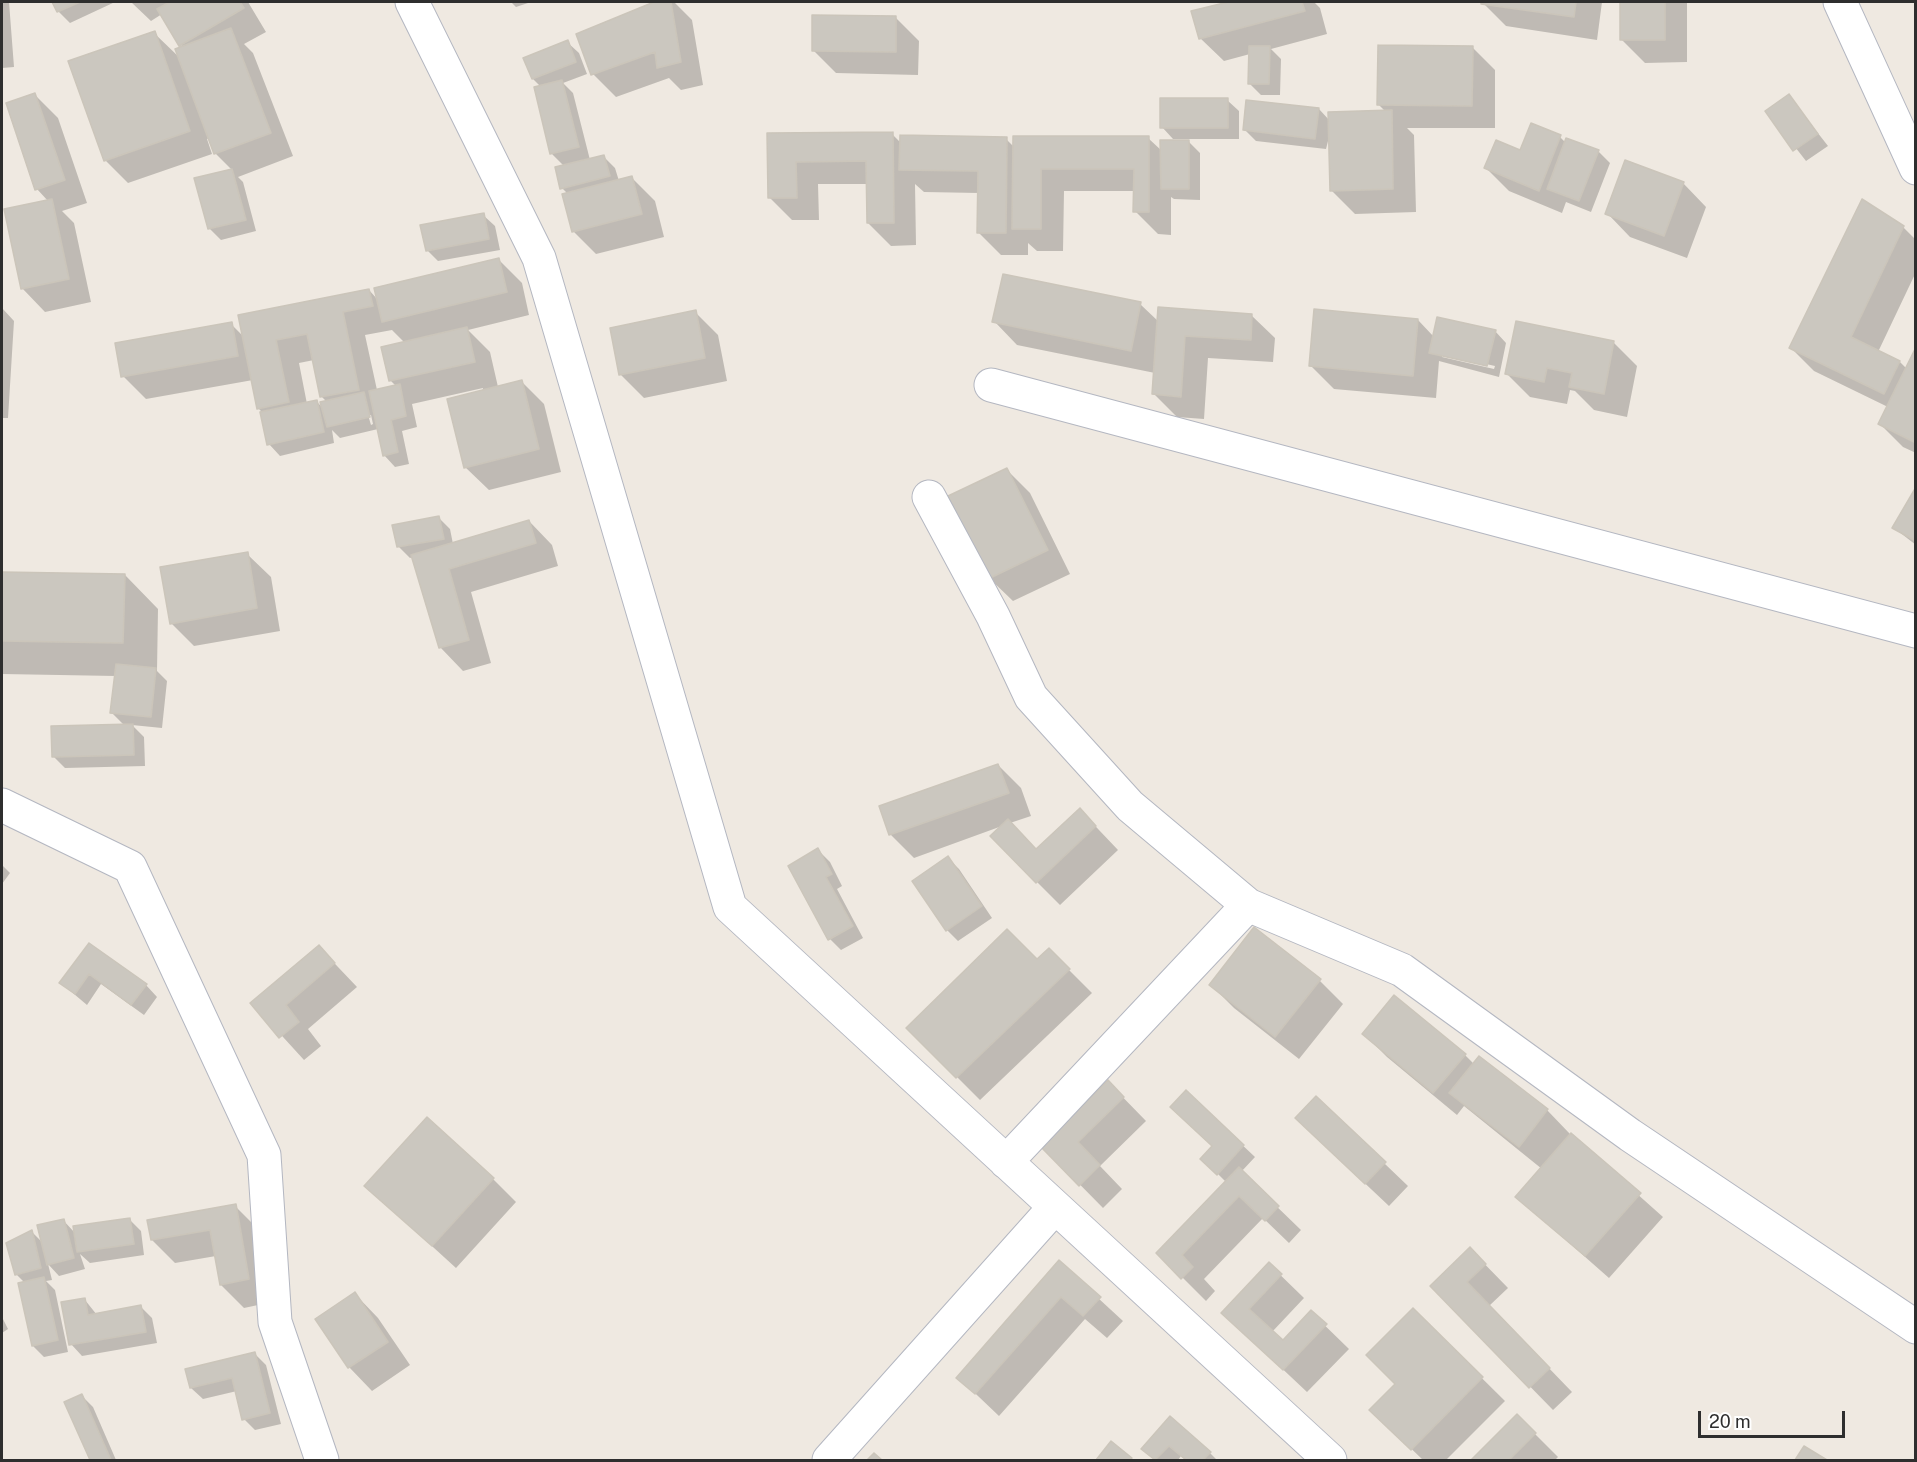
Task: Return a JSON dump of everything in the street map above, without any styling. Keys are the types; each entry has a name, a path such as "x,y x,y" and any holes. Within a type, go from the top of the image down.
{"street":[{"path":"412,2 539,258 730,907 1330,1461"},
{"path":"1840,2 1916,168"},
{"path":"991,385 1916,631"},
{"path":"929,497 993,616 1031,697 1130,806 1248,904 1402,970 1630,1135 1916,1327"},
{"path":"2,805 130,867 264,1155 274,1322 322,1461"},
{"path":"1006,1162 1248,904"},
{"path":"829,1461 1055,1207"}],"building":[{"path":"52,2 80,2 57,12"},
{"path":"170,2 240,2 244,8 179,46 157,9"},
{"path":"654,2 671,2 681,62 657,68 655,52 591,75 576,34"},
{"path":"1228,2 1302,2 1305,11 1199,39 1191,11"},
{"path":"1481,2 1576,2 1574,17 1481,4"},
{"path":"1620,2 1665,2 1665,40 1620,40"},
{"path":"812,15 896,16 896,52 812,51"},
{"path":"231,28 271,133 214,154 175,49"},
{"path":"155,31 190,131 104,161 68,61"},
{"path":"568,40 576,62 532,79 523,58"},
{"path":"1378,45 1473,46 1472,106 1377,105"},
{"path":"1249,46 1270,46 1269,84 1248,84"},
{"path":"562,80 579,147 550,154 534,87"},
{"path":"35,93 65,180 35,190 6,103"},
{"path":"1789,94 1818,134 1793,151 1765,111"},
{"path":"1160,98 1228,98 1228,128 1160,128"},
{"path":"1246,100 1319,108 1315,139 1243,130"},
{"path":"1392,110 1393,189 1330,191 1328,112"},
{"path":"1531,123 1561,135 1539,191 1484,168 1496,140 1520,150"},
{"path":"893,132 894,223 867,223 866,161 796,162 797,198 768,198 767,133"},
{"path":"900,135 1007,137 1006,233 977,233 978,171 899,170"},
{"path":"1013,136 1149,136 1149,212 1133,212 1134,169 1041,169 1041,229 1012,229"},
{"path":"1566,138 1599,150 1579,201 1547,189"},
{"path":"1160,140 1189,140 1189,189 1161,189"},
{"path":"604,155 610,176 560,189 555,167"},
{"path":"1625,160 1684,182 1664,236 1605,214"},
{"path":"232,169 246,220 208,229 194,178"},
{"path":"632,176 642,214 572,232 562,194"},
{"path":"52,199 69,279 21,289 4,209"},
{"path":"1862,199 1904,226 1851,337 1900,361 1884,394 1789,348"},
{"path":"484,213 489,239 426,251 420,225"},
{"path":"499,258 507,292 382,322 374,288"},
{"path":"1003,274 1141,302 1131,351 992,322"},
{"path":"369,289 373,306 343,312 359,390 320,397 307,334 276,340 289,402 257,409 238,315"},
{"path":"1158,307 1252,314 1251,340 1185,336 1181,397 1152,394"},
{"path":"1314,309 1418,319 1413,376 1309,366"},
{"path":"696,310 705,358 619,375 610,328"},
{"path":"1437,317 1496,330 1487,366 1429,353"},
{"path":"1516,321 1614,341 1604,394 1569,387 1572,373 1547,368 1544,382 1505,374"},
{"path":"232,322 238,356 121,377 115,343"},
{"path":"467,327 475,362 389,381 381,347"},
{"path":"1916,347 1916,443 1878,424"},
{"path":"522,380 539,449 464,468 447,399"},
{"path":"400,384 406,416 391,420 398,452 383,456 369,391"},
{"path":"364,392 370,417 327,427 320,402"},
{"path":"317,400 324,432 267,445 260,412"},
{"path":"1007,468 1048,550 988,579 948,496"},
{"path":"1916,487 1916,541 1892,528"},
{"path":"439,516 444,539 397,547 392,525"},
{"path":"529,520 536,543 449,569 469,640 439,648 411,555"},
{"path":"248,552 257,608 170,624 160,567"},
{"path":"2,572 125,574 123,643 2,641"},
{"path":"116,664 156,668 151,717 110,713"},
{"path":"133,724 134,755 52,757 51,726"},
{"path":"998,764 1009,793 889,835 879,806"},
{"path":"1080,808 1096,826 1036,883 990,836 1008,819 1036,849"},
{"path":"818,848 832,874 826,877 853,926 828,940 788,866"},
{"path":"948,856 982,906 946,931 912,881"},
{"path":"1254,927 1321,979 1275,1037 1209,985"},
{"path":"1007,929 1037,959 1049,948 1070,969 956,1078 906,1028"},
{"path":"89,943 147,984 131,1005 89,974 75,994 59,983"},
{"path":"319,945 335,963 286,1005 299,1022 279,1038 250,1003"},
{"path":"1394,995 1466,1054 1433,1093 1362,1034"},
{"path":"1479,1056 1548,1109 1519,1147 1449,1093"},
{"path":"1108,1080 1124,1097 1078,1142 1100,1165 1079,1186 1041,1147"},
{"path":"1186,1090 1244,1145 1217,1175 1200,1159 1212,1146 1170,1107"},
{"path":"1316,1096 1386,1162 1365,1184 1295,1118"},
{"path":"427,1117 494,1178 432,1246 364,1186"},
{"path":"1571,1133 1641,1193 1585,1256 1515,1197"},
{"path":"1239,1167 1279,1206 1265,1221 1239,1196 1182,1255 1193,1267 1181,1279 1156,1253"},
{"path":"236,1204 249,1279 220,1285 210,1230 151,1240 147,1220"},
{"path":"130,1218 134,1244 77,1252 73,1226"},
{"path":"64,1219 74,1258 47,1265 37,1225"},
{"path":"32,1230 41,1268 15,1275 6,1243"},
{"path":"1470,1247 1486,1264 1467,1282 1550,1368 1529,1388 1430,1286"},
{"path":"1059,1260 1101,1297 1083,1316 1061,1297 975,1394 956,1378"},
{"path":"1269,1262 1282,1274 1249,1309 1283,1340 1311,1310 1327,1324 1283,1370 1221,1313"},
{"path":"44,1277 58,1340 32,1346 18,1283"},
{"path":"355,1292 388,1342 348,1368 315,1319"},
{"path":"85,1298 88,1315 141,1305 146,1332 69,1345 61,1302"},
{"path":"1413,1308 1483,1377 1411,1450 1369,1410 1395,1384 1366,1355"},
{"path":"255,1352 270,1413 242,1420 232,1378 190,1388 185,1369"},
{"path":"82,1394 111,1460 90,1460 64,1402"},
{"path":"1517,1414 1536,1433 1509,1460 1471,1460"},
{"path":"1170,1416 1211,1452 1203,1460 1186,1460 1169,1446 1155,1460 1141,1449"},
{"path":"1111,1441 1132,1458 1130,1460 1096,1460"},
{"path":"1804,1446 1827,1460 1795,1460"},
{"path":"874,1453 882,1460 867,1460"}]}
